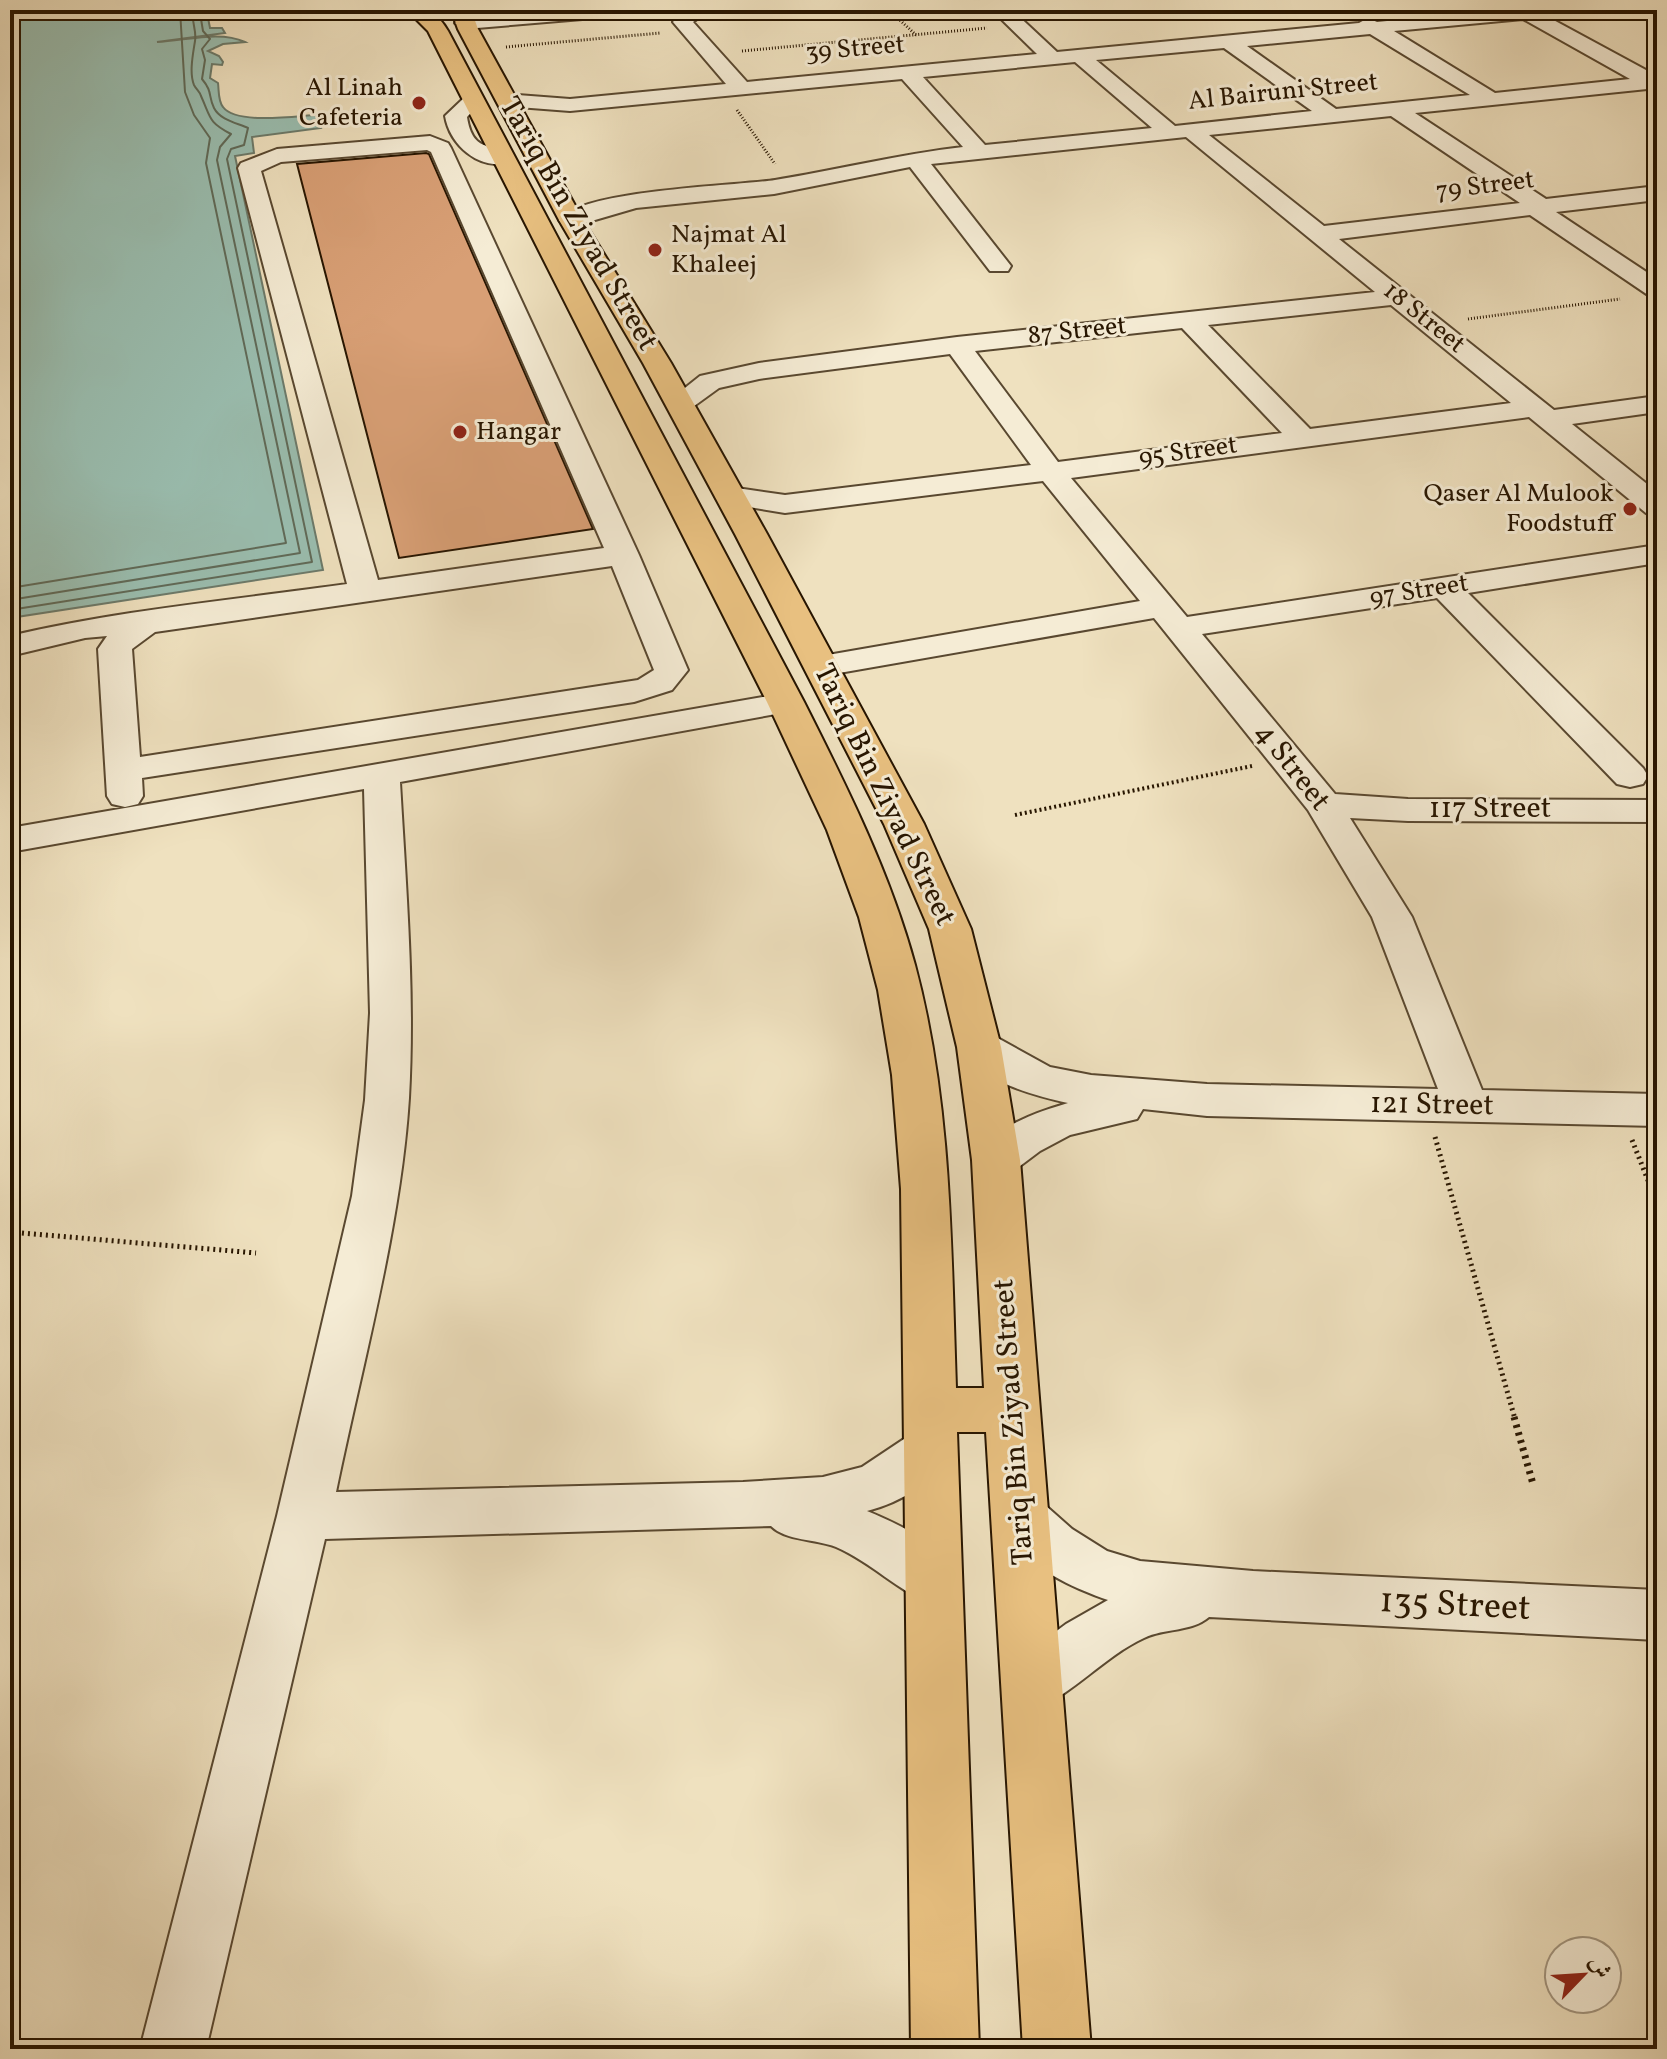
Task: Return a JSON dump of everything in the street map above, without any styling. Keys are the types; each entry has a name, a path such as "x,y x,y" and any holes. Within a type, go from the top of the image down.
{"main road":[{"name":"Tariq Bin Ziyad Street","path":"417,10 433,22 499,120 574,195 657,363 822,666 928,876 950,929 979,1047 996,1160 1057,2049"},
{"name":"Tariq Bin Ziyad Street","path":"469,28 499,120 684,502 786,703 873,898 893,962 909,1031 925,1189 945,2049"},
{"path":"684,502 730,496"},
{"path":"930,1429 1013,1410"}],"street":[{"path":"469,28 618,10"},
{"path":"668,10 694,18 732,89"},
{"path":"694,18 691,27 696,19 718,10"},
{"path":"1001,10 1052,58"},
{"path":"1347,10 1489,98"},
{"name":"39 Street","path":"499,120 570,105 1079,56 1227,36 1375,28 1524,12"},
{"path":"1524,12 1654,82"},
{"path":"1227,36 1331,115"},
{"name":"18 Street","path":"1079,56 1319,234 1657,507"},
{"path":"907,72 979,152"},
{"name":"Al Bairuni Street","path":"574,195 1654,82"},
{"path":"1393,108 1657,290"},
{"path":"123,770 651,688 665,680 671,670 623,555 440,148 422,143 277,156 255,163 249,173 365,591"},
{"path":"915,159 999,266"},
{"name":"Al Bairuni Street","path":"574,195 612,205 794,184 915,159"},
{"name":"79 Street","path":"1319,234 1657,193"},
{"name":"87 Street","path":"680,403 710,382 759,371 957,345 1397,297"},
{"path":"1187,319 1302,437"},
{"name":"4 Street","path":"957,345 1050,471 1324,805 1392,917 1440,1033 1445,1106"},
{"name":"87 Street","path":"657,363 703,373 759,371"},
{"name":"95 Street","path":"730,496 785,504 842,499 1302,437 1657,404"},
{"name":"95 Street","path":"751,534 785,514 842,499"},
{"name":"97 Street","path":"822,666 1172,617 1444,587 1657,554"},
{"path":"10,646 85,628 151,622 623,555"},
{"path":"1444,587 1644,774 1613,784 1601,795 1596,810"},
{"path":"127,821 115,649 127,633 151,622"},
{"path":"10,840 382,777 786,703"},
{"path":"173,2049 304,1516 369,1226 387,1100 391,1013 382,777"},
{"name":"117 Street","path":"1324,805 1408,810 1657,811"},
{"name":"121 Street","path":"979,1047 1014,1070 1057,1086 1104,1094 1207,1100 1639,1110"},
{"name":"121 Street","path":"996,1160 1033,1133 1079,1114 1207,1100"},
{"path":"304,1516 743,1505 823,1500 855,1493 886,1480 930,1429"},
{"path":"743,1505 844,1524 885,1543 933,1580"},
{"name":"135 Street","path":"1018,1514 1053,1546 1091,1570 1140,1586 1655,1623"},
{"name":"135 Street","path":"1033,1683 1076,1647 1122,1619 1174,1603 1253,1596"}],"path":[{"path":"889,10 916,35"},
{"path":"469,28 694,18"},
{"path":"712,54 1015,25"},
{"path":"732,89 781,173"},
{"path":"1430,324 1627,298"},
{"path":"1015,815 1288,759"},
{"path":"1445,1106 1533,1484"},
{"path":"1639,1110 1657,1203"},
{"path":"10,1232 256,1253"}],"water":[{"path":"10,10 242,10 241,15 208,18 210,28 222,28 225,33 157,42 213,36 245,42 223,44 208,51 219,56 223,62 222,65 212,64 210,78 218,83 223,107 230,113 253,118 316,115 321,128 252,137 254,153 235,156 323,570 10,618"}],"building":[{"name":"Hangar","path":"426,153 593,529 399,558 297,164"}],"place":[{"name":"Al Linah Cafeteria","path":"419,103"},
{"name":"Najmat Al Khaleej","path":"655,250"},
{"name":"Hangar","path":"460,432"},
{"name":"Qaser Al Mulook Foodstuff","path":"1630,509"}]}
